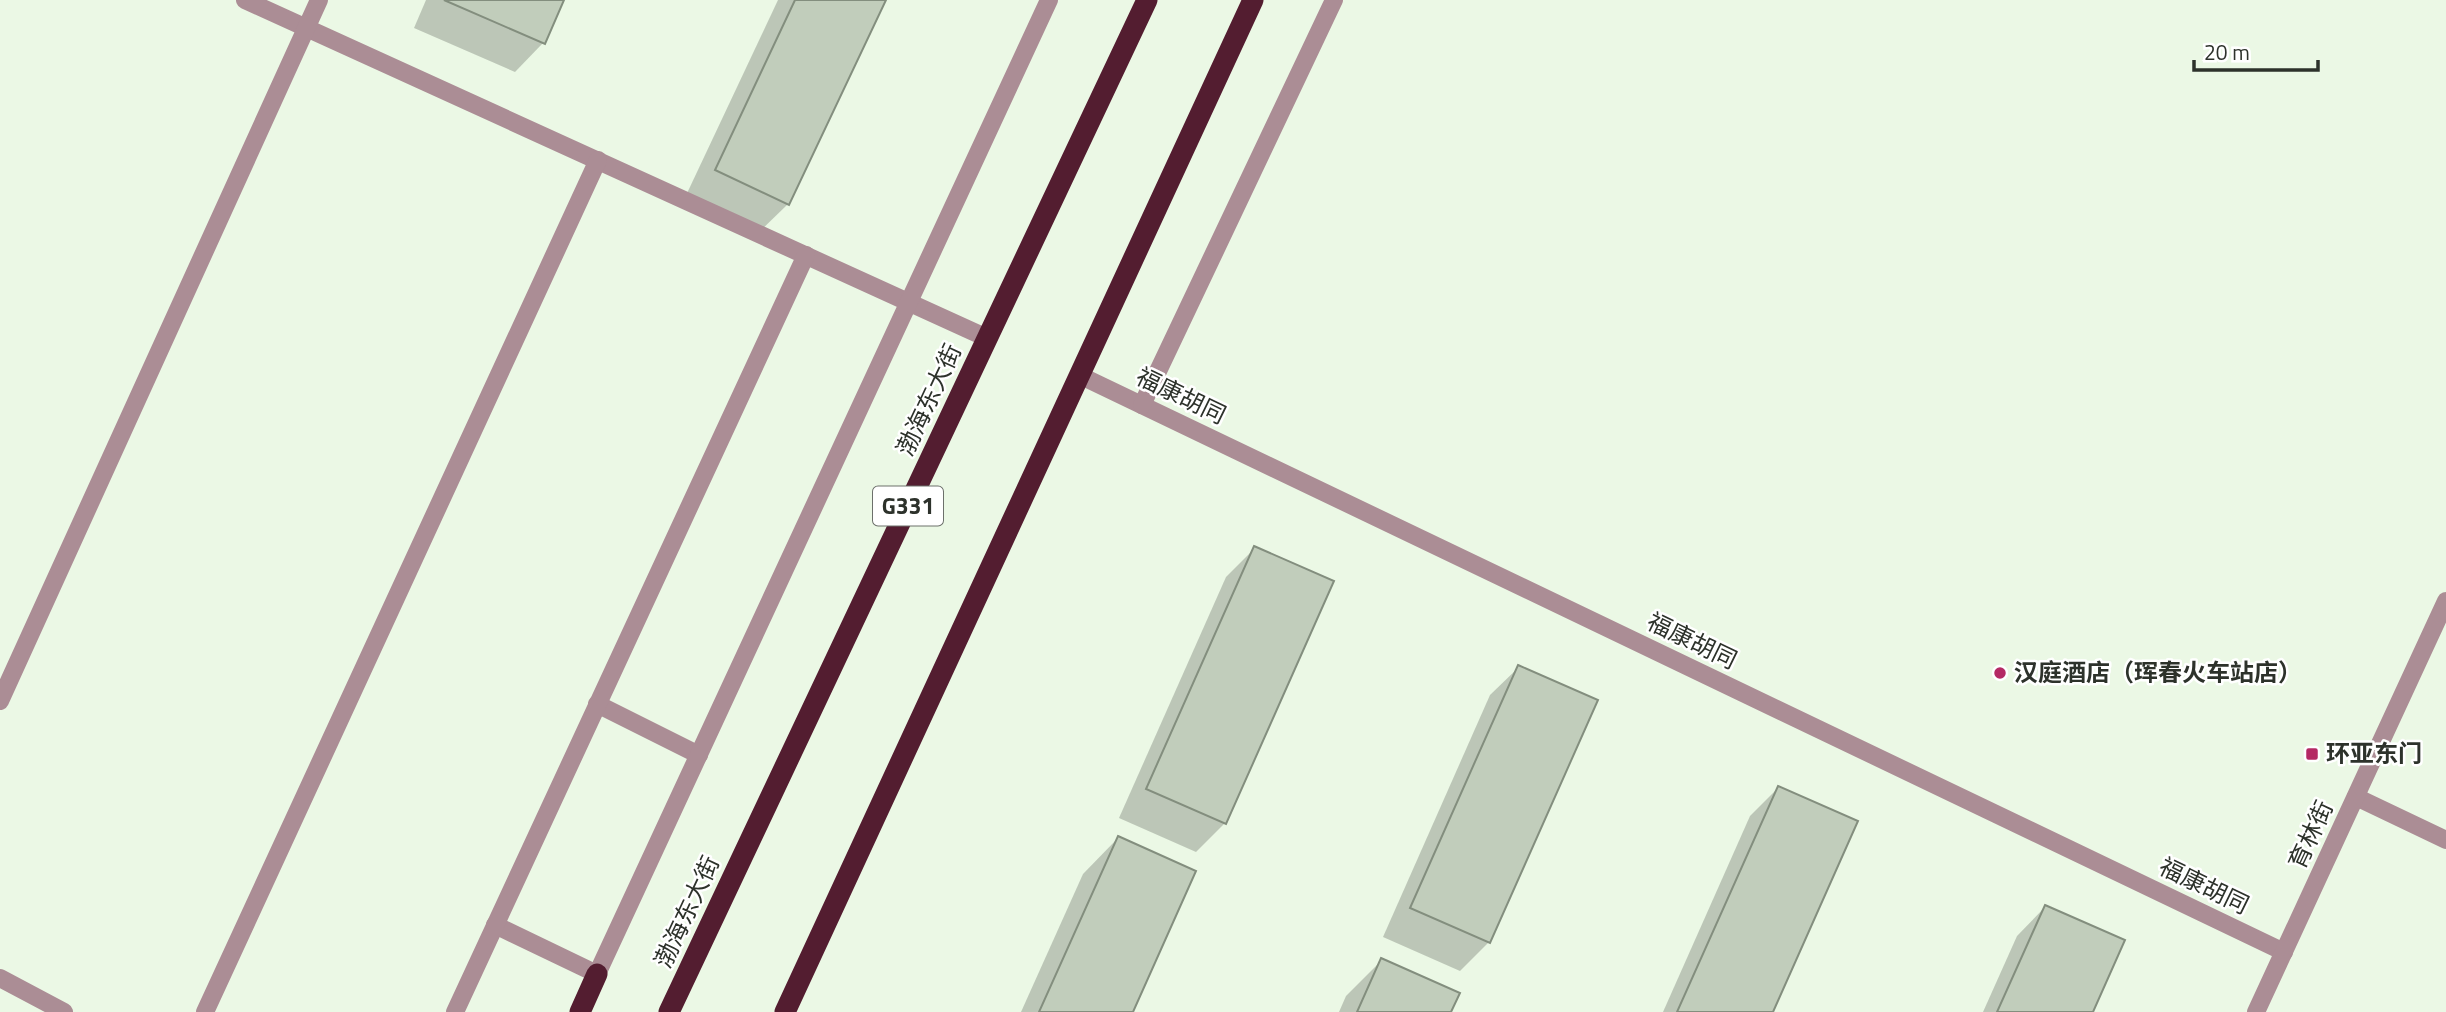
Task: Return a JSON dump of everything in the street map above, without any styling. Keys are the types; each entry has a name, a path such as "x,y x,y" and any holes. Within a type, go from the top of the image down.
{"highway":[{"name":"渤海东大街","path":"669,1012 1147,0"},
{"path":"785,1012 1253,0"},
{"path":"580,1012 597,974"}],"street":[{"path":"245,0 987,338"},
{"path":"0,701 319,0"},
{"path":"495,925 597,974 1049,0"},
{"path":"1142,405 1334,0"},
{"path":"205,1012 598,160"},
{"path":"455,1012 806,255"},
{"name":"福康胡同","path":"1079,375 2284,952"},
{"name":"育林街","path":"2256,1012 2446,601"},
{"path":"597,704 699,755"},
{"path":"2356,797 2446,840"},
{"path":"0,978 64,1012"}],"building":[{"path":"444,0 564,0 545,44"},
{"path":"795,0 886,0 789,205 715,170"},
{"path":"1254,546 1334,581 1226,824 1146,789"},
{"path":"1518,665 1598,700 1490,943 1410,908"},
{"path":"1778,786 1858,821 1773,1012 1677,1012"},
{"path":"1118,836 1196,871 1133,1012 1039,1012"},
{"path":"2045,905 2125,940 2093,1012 1997,1012"},
{"path":"1381,958 1460,993 1451,1012 1357,1012"}],"place":[{"name":"汉庭酒店（珲春火车站店）","path":"2000,673"},
{"name":"环亚东门","path":"2312,754"}]}
